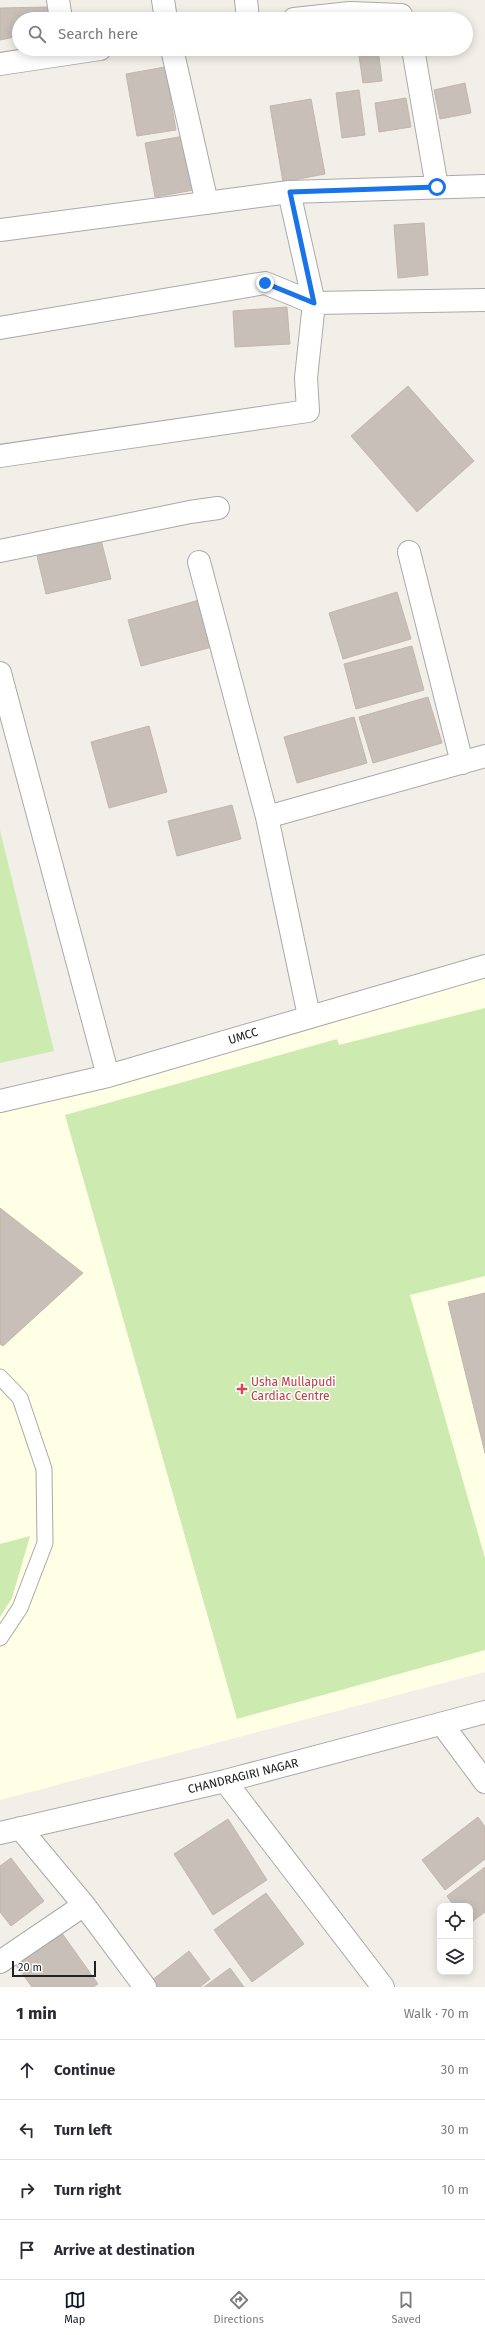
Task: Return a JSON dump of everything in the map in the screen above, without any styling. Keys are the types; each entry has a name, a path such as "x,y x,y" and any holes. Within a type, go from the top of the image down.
{"street":[{"path":"58,0 60,12"},
{"path":"163,0 165,12"},
{"path":"246,0 247,12"},
{"path":"323,12 348,6 380,12"},
{"path":"0,64 41,56"},
{"path":"174,56 207,203"},
{"path":"414,56 437,187"},
{"path":"0,230 290,192 485,186"},
{"path":"0,456 308,411 306,378 314,303 290,192"},
{"path":"0,328 265,283 314,303 485,300"},
{"path":"0,551 190,512 218,508"},
{"path":"409,552 462,763"},
{"path":"199,562 267,817 309,1016"},
{"path":"0,673 108,1076"},
{"path":"267,817 485,756"},
{"name":"UMCC","path":"0,1101 108,1076 309,1016 485,966"},
{"name":"CHANDRAGIRI NAGAR","path":"10,1831 225,1782 485,1712"},
{"path":"442,1724 485,1782"},
{"path":"225,1782 384,1987"},
{"path":"10,1831 84,1905 145,1987"},
{"path":"0,1962 84,1905"}],"lane":[{"path":"0,1377 20,1398 44,1469 45,1543 20,1608 0,1638"}],"shaded area":[{"name":"Usha Mullapudi Cardiac Centre","path":"485,979 485,1672 0,1800 0,1106"}],"green space":[{"path":"0,830 54,1051 0,1063"},
{"name":"Usha Mullapudi Cardiac Centre","path":"485,1008 485,1276 410,1295 485,1558 485,1650 237,1719 65,1115 337,1039 339,1045"},
{"path":"30,1536 12,1598 0,1617 0,1544"}],"building":[{"path":"48,7 48,12 12,12 12,37 0,40 0,8"},
{"path":"359,56 379,56 382,81 363,83"},
{"path":"165,67 176,130 137,136 126,74"},
{"path":"465,83 471,113 440,119 434,90"},
{"path":"359,90 365,135 342,138 336,93"},
{"path":"406,98 411,127 379,132 375,103"},
{"path":"311,99 325,174 283,182 270,106"},
{"path":"184,136 194,190 155,197 145,143"},
{"path":"424,223 428,275 398,278 394,225"},
{"path":"287,307 290,344 235,347 233,311"},
{"path":"408,386 474,461 417,512 351,436"},
{"path":"101,540 111,579 46,594 37,556"},
{"path":"397,592 411,639 343,659 329,613"},
{"path":"199,600 212,647 141,666 128,620"},
{"path":"412,646 424,690 356,709 344,664"},
{"path":"428,697 442,743 373,763 359,717"},
{"path":"354,717 367,763 297,783 284,737"},
{"path":"149,726 167,792 109,808 91,742"},
{"path":"232,805 241,839 177,856 168,821"},
{"path":"0,1208 83,1273 3,1346 0,1344"},
{"path":"485,1293 485,1453 448,1302"},
{"path":"478,1817 485,1827 485,1859 445,1890 422,1860"},
{"path":"228,1819 267,1880 213,1915 174,1854"},
{"path":"11,1858 44,1901 11,1926 0,1912 0,1866"},
{"path":"485,1867 485,1912 473,1921 473,1903 452,1903 447,1896"},
{"path":"266,1893 304,1944 252,1982 214,1930"},
{"path":"61,1932 98,1984 93,1987 32,1987 16,1965"},
{"path":"189,1951 210,1979 200,1987 155,1987 151,1981"},
{"path":"230,1968 244,1987 204,1987"}],"place":[{"name":"Usha Mullapudi Cardiac Centre","path":"242,1389"}],"route":[{"path":"265,283 314,303 290,192 437,187"}]}
